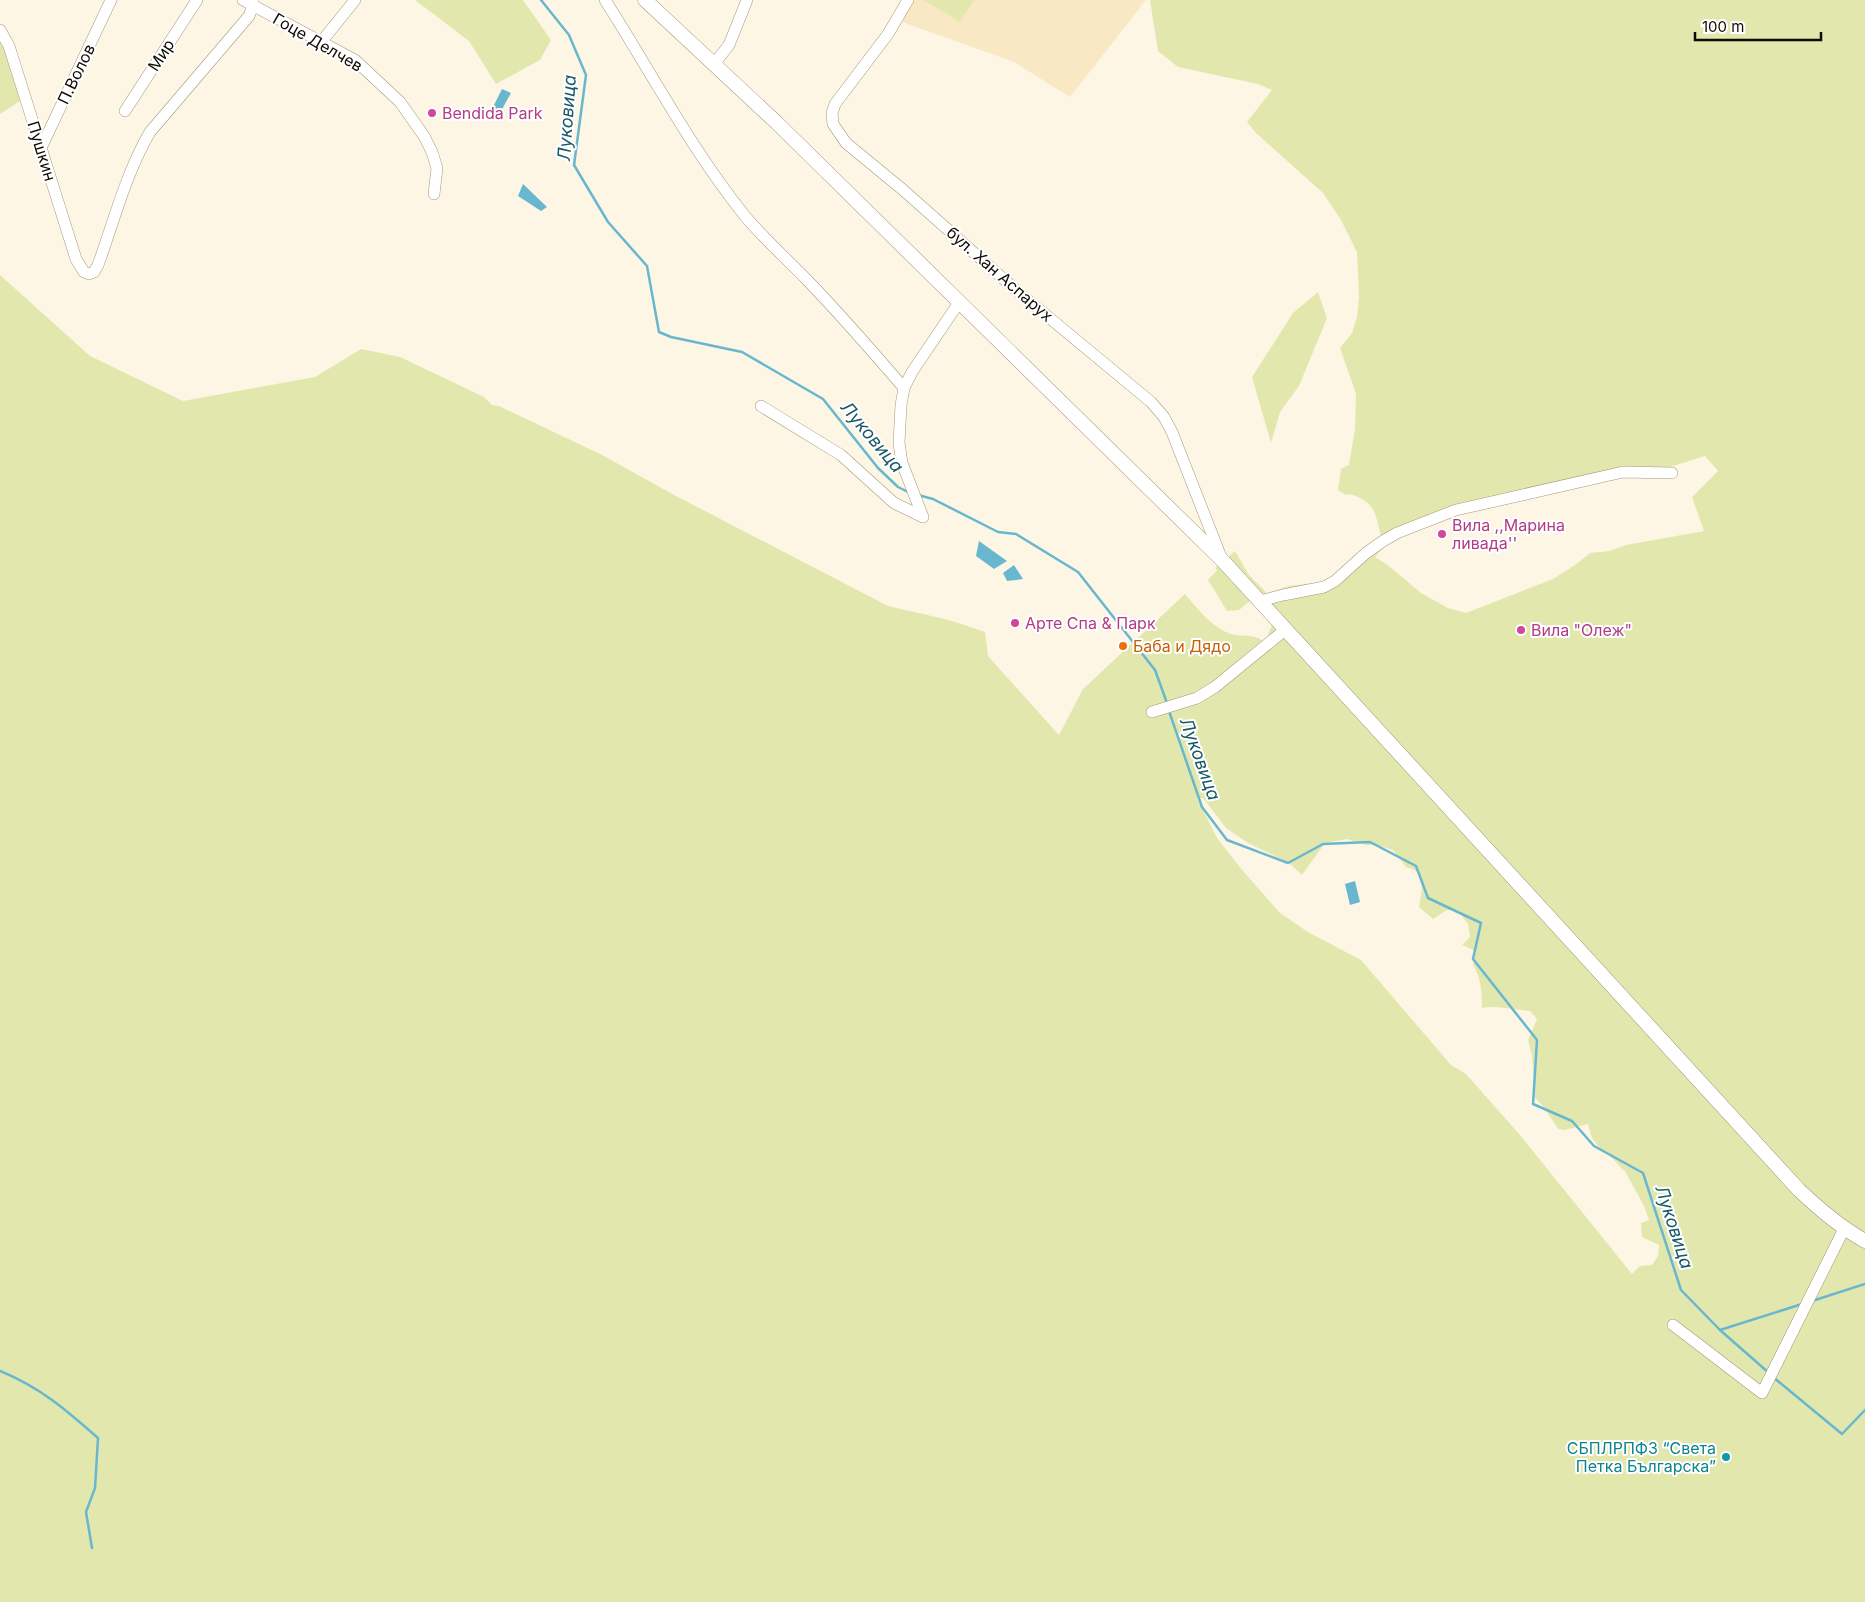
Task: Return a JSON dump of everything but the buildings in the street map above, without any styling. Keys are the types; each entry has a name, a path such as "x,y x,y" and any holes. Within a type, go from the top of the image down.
{"main road":[{"path":"645,0 777,123 1223,561 1799,1190 1844,1229 1865,1241"}],"street":[{"name":"П.Волов","path":"41,148 111,0"},
{"name":"Мир","path":"126,111 197,0"},
{"path":"322,41 355,0"},
{"path":"605,0 680,124 744,214 759,233 808,280 904,388"},
{"path":"714,64 729,45 746,0"},
{"name":"бул. Хан Аспарух","path":"908,0 888,34 835,104 832,119 838,133 846,143 902,189 1017,291 1134,388 1164,417 1172,432 1223,561"},
{"name":"Пушкин","path":"0,30 9,46 76,260 84,272 89,274 94,272 98,266 132,169 150,132 249,16 250,2"},
{"name":"Гоце Делчев","path":"250,2 356,60 400,102 424,136 432,152 437,168 434,194"},
{"path":"761,406 841,455 894,503 922,517 902,463 899,443 901,405 904,388 912,372 960,301"},
{"path":"1260,601 1283,594 1324,587 1335,581 1366,553 1396,533 1456,510 1623,472 1672,472"},
{"path":"1156,710 1197,698 1215,687 1286,629"},
{"path":"1673,1325 1762,1393 1844,1229"}],"shaded area":[{"path":"914,0 1146,0 1070,97 1014,62 902,22"}],"green space":[{"path":"415,0 523,0 551,40 540,60 496,84 469,41"},
{"path":"924,0 974,0 960,22"},
{"path":"1150,0 1865,0 1865,1602 0,1602 0,275 90,356 183,401 315,377 361,349 400,357 484,397 492,405 499,406 602,455 676,496 888,606 949,620 985,632 988,656 1059,735 1083,689 1185,594 1205,616 1222,630 1262,640 1267,637 1272,625 1268,612 1250,601 1239,610 1227,611 1208,580 1217,570 1215,568 1235,551 1249,575 1267,593 1289,586 1330,581 1381,536 1375,514 1369,504 1358,497 1350,494 1346,495 1338,490 1341,469 1349,465 1355,429 1356,394 1340,348 1352,333 1357,317 1359,297 1357,252 1341,220 1323,193 1256,133 1247,122 1272,90 1258,84 1178,67 1158,51","holes":["1705,456 1718,471 1692,497 1704,531 1626,545 1610,551 1590,553 1553,579 1466,613 1448,608 1421,593 1389,566 1375,557 1387,543 1465,509 1667,468","1197,798 1203,798 1226,828 1248,843 1289,863 1302,875 1325,843 1347,839 1393,850 1406,867 1413,869 1420,877 1422,888 1419,907 1433,919 1447,910 1458,911 1468,924 1470,937 1462,945 1476,951 1473,964 1478,975 1482,1008 1500,1007 1530,1011 1537,1019 1528,1040 1532,1055 1535,1098 1543,1106 1558,1129 1565,1130 1588,1124 1592,1138 1601,1150 1610,1156 1626,1173 1644,1206 1649,1220 1641,1223 1642,1237 1659,1245 1658,1256 1652,1265 1640,1266 1632,1274 1520,1135 1466,1074 1451,1065 1361,960 1308,932 1280,913 1217,838"]},
{"path":"0,38 23,99 0,114"},
{"path":"1318,292 1327,318 1299,386 1280,412 1271,443 1252,377 1293,313"}],"water":[{"path":"502,89 511,93 500,113 492,109"},
{"path":"523,184 547,207 541,211 518,196"},
{"path":"979,541 1007,561 994,569 976,556"},
{"path":"1014,565 1023,579 1007,581 1003,573"},
{"path":"1355,881 1360,902 1350,905 1345,884"}],"waterway":[{"name":"Луковица","path":"541,0 569,35 586,75 574,165 608,222 647,266 659,332 671,337 742,352 823,399 878,468 898,487 910,493"},
{"name":"Луковица","path":"918,495 933,499 998,532 1016,534 1078,572 1155,670 1167,703"},
{"name":"Луковица","path":"1169,711 1202,807 1227,840 1288,863 1323,844 1370,842 1416,866 1428,898 1481,923 1473,959 1537,1040 1533,1104 1572,1121 1594,1146 1643,1173 1681,1290 1720,1330 1769,1373"},
{"path":"1812,1301 1865,1284"},
{"path":"1720,1330 1802,1304"},
{"path":"0,1371 52,1400 98,1438 95,1488 86,1512 92,1548"},
{"name":"Луковица","path":"1773,1377 1842,1434 1865,1410"}],"place":[{"name":"Bendida Park","path":"432,113"},
{"name":"Вила ,,Марина ливада''","path":"1442,534"},
{"name":"Арте Спа & Парк","path":"1015,623"},
{"name":"Вила \"Олеж\"","path":"1521,630"},
{"name":"Баба и Дядо","path":"1123,646"},
{"name":"СБПЛРПФЗ “Света Петка Българска”","path":"1726,1457"}]}
